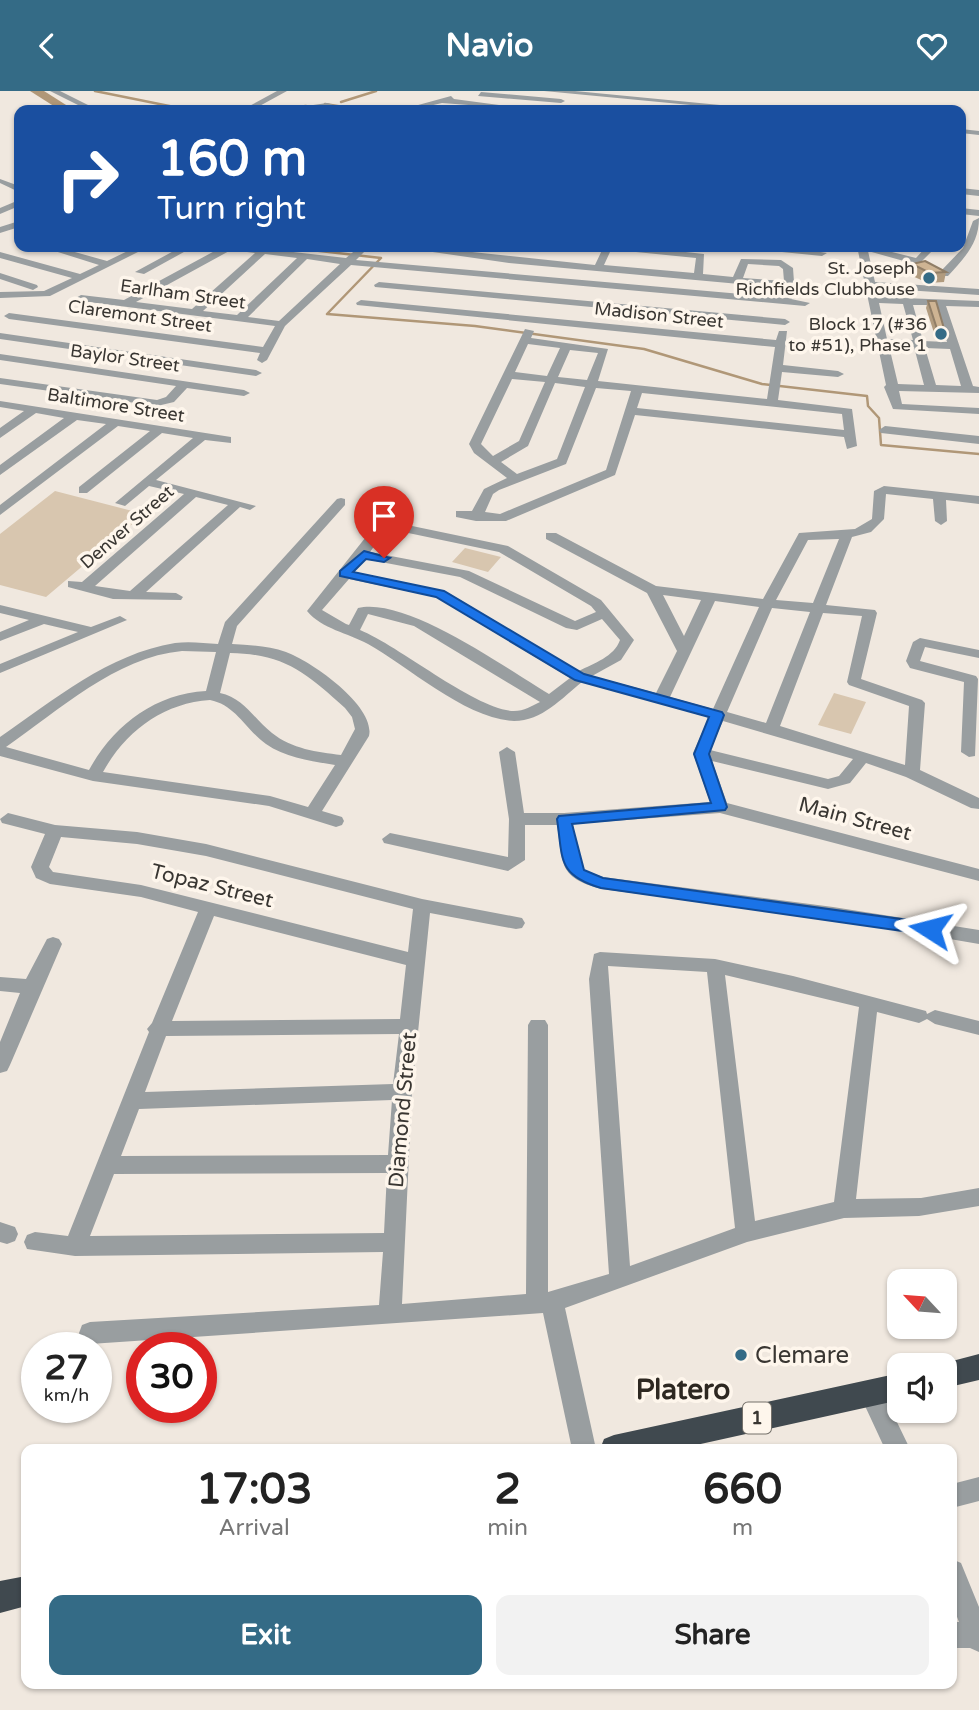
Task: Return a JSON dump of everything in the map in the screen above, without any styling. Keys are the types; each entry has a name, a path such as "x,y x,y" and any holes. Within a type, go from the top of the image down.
{"highway":[{"path":"957,1372 979,1367"},
{"name":"1","path":"637,1444 887,1390"},
{"path":"0,1597 21,1592"}],"street":[{"path":"54,91 83,105"},
{"path":"256,105 283,91"},
{"path":"421,105 496,91"},
{"path":"548,91 618,94 710,105"},
{"path":"649,91 701,95 698,104"},
{"path":"481,94 599,105"},
{"path":"439,100 495,105"},
{"path":"966,245 977,230"},
{"path":"65,252 107,264"},
{"path":"0,295 50,292 133,252"},
{"path":"169,280 140,272 178,252"},
{"path":"125,304 219,252"},
{"path":"194,313 261,252"},
{"path":"269,252 348,262 804,303"},
{"path":"0,336 256,373 281,324 359,252"},
{"path":"460,252 519,261 559,260 598,268 790,285"},
{"path":"519,261 524,252"},
{"path":"598,268 605,252"},
{"path":"663,252 701,256 698,277"},
{"path":"815,252 822,253"},
{"path":"863,252 890,387 897,407 979,411"},
{"path":"895,252 944,274 966,290 978,307"},
{"path":"918,262 927,252"},
{"path":"944,274 960,252"},
{"path":"0,255 80,277"},
{"path":"239,319 305,257"},
{"path":"516,479 475,444 559,260"},
{"path":"737,280 744,261 781,263 788,268 789,302 775,385"},
{"path":"393,266 362,303 528,331 566,346 604,351 594,384 562,461 488,492 476,517"},
{"path":"0,277 50,292"},
{"path":"379,285 785,322"},
{"path":"871,285 979,292"},
{"name":"Earlham Street","path":"81,298 281,324"},
{"path":"874,300 940,302 978,307"},
{"path":"907,301 931,388"},
{"path":"890,387 974,390 954,346 940,302"},
{"path":"5,318 26,306"},
{"name":"Claremont Street","path":"5,318 266,351"},
{"name":"Madison Street","path":"528,331 781,344"},
{"path":"882,342 954,346"},
{"path":"493,461 524,443 566,346"},
{"name":"Baylor Street","path":"0,357 185,384 242,398 256,373"},
{"path":"507,375 637,389 775,385 838,374"},
{"path":"0,381 157,403 170,400 185,384"},
{"path":"630,411 851,440 848,411 775,385"},
{"path":"461,514 493,519 511,515 611,472 637,389"},
{"name":"Baltimore Street","path":"0,404 227,440"},
{"path":"0,434 33,410"},
{"path":"0,471 74,416"},
{"path":"0,511 116,423"},
{"path":"83,490 160,429"},
{"path":"886,431 979,440"},
{"path":"121,503 203,436"},
{"path":"133,596 244,504 147,482"},
{"path":"720,807 702,754 768,602 804,536 847,534 873,526 878,519 880,491 979,500"},
{"name":"Denver Street","path":"133,596 113,595 79,586 193,493"},
{"path":"939,496 941,521"},
{"path":"212,697 230,625 341,502"},
{"path":"393,526 503,549 596,603 627,640 626,646 618,655 579,677 551,702 520,716 491,712 353,630 314,611 344,573 364,555 378,531 393,526"},
{"path":"771,729 847,534"},
{"path":"551,536 653,590 709,598 866,612 872,616 854,682 917,703 912,773"},
{"path":"364,555 464,574 571,625 577,626 604,613"},
{"path":"344,573 440,594 579,677 863,757 912,773 977,804"},
{"path":"653,590 684,651"},
{"path":"133,596 176,597"},
{"path":"661,699 709,598"},
{"path":"0,609 91,631"},
{"path":"353,630 363,611 369,610 419,623 551,702"},
{"path":"0,637 41,620"},
{"path":"0,669 120,620"},
{"path":"970,752 971,679 915,665 913,661 920,642 979,654"},
{"path":"0,744 107,673 145,655 177,647 276,651 302,663 346,701 363,720 364,728 313,812"},
{"path":"93,776 111,746 136,721 163,708 212,697 233,703 266,737 278,745 345,761"},
{"path":"0,751 93,776 246,797 313,812 336,821"},
{"path":"390,839 509,865 516,860 517,819 507,752"},
{"path":"702,754 828,784 840,784 846,780 863,757"},
{"name":"Main Street","path":"517,819 564,819 720,807 979,875"},
{"path":"8,819 55,831 137,838 206,850 422,905 516,923"},
{"path":"564,819 572,865 578,874 601,883 833,913 979,937"},
{"name":"Topaz Street","path":"55,831 40,867 42,874 141,891 414,960"},
{"name":"Diamond Street","path":"390,1315 402,1092 411,1026 414,960 422,905"},
{"path":"75,1246 133,1101 157,1029 208,908"},
{"path":"0,1065 53,944"},
{"path":"621,1280 598,979 600,959 715,966 979,1028"},
{"path":"715,966 746,1233"},
{"path":"0,984 32,987"},
{"path":"844,1209 869,1002"},
{"path":"538,1025 545,1302 582,1444"},
{"path":"157,1029 411,1026"},
{"path":"133,1101 402,1092"},
{"path":"108,1165 398,1164"},
{"path":"107,1332 390,1315 545,1302 621,1280 746,1233 844,1209 924,1206 979,1197"},
{"path":"34,1242 75,1246 393,1242"},
{"path":"871,1394 896,1444"},
{"path":"957,1495 979,1489"},
{"path":"957,1588 972,1636"}],"shaded area":[{"path":"55,491 144,514 46,597 0,585 0,534"},
{"path":"465,548 501,557 488,572 452,562"},
{"path":"834,693 866,702 851,734 818,725"}],"building":[{"path":"925,261 946,272 930,273 912,264"},
{"path":"928,301 936,301 945,332 938,332"}],"waterway":[{"path":"36,91 60,105"},
{"path":"95,91 164,105"},
{"path":"341,102 376,91"},
{"path":"325,104 331,105"},
{"path":"329,252 381,258 327,314 475,326 644,349 762,384 867,396 868,406 879,418 881,445 979,454"}],"place":[{"name":"St. Joseph Richfields Clubhouse","path":"929,278"},
{"name":"Block 17 (#36 to #51), Phase 1","path":"941,334"},
{"name":"Clemare","path":"741,1355"}],"district":[{"name":"Platero","path":"683,1390"}],"route":[{"path":"384,558 364,555 344,573 440,594 579,677 717,715 702,754 720,807 564,819 572,865 578,874 601,883 833,913 930,929"}]}
